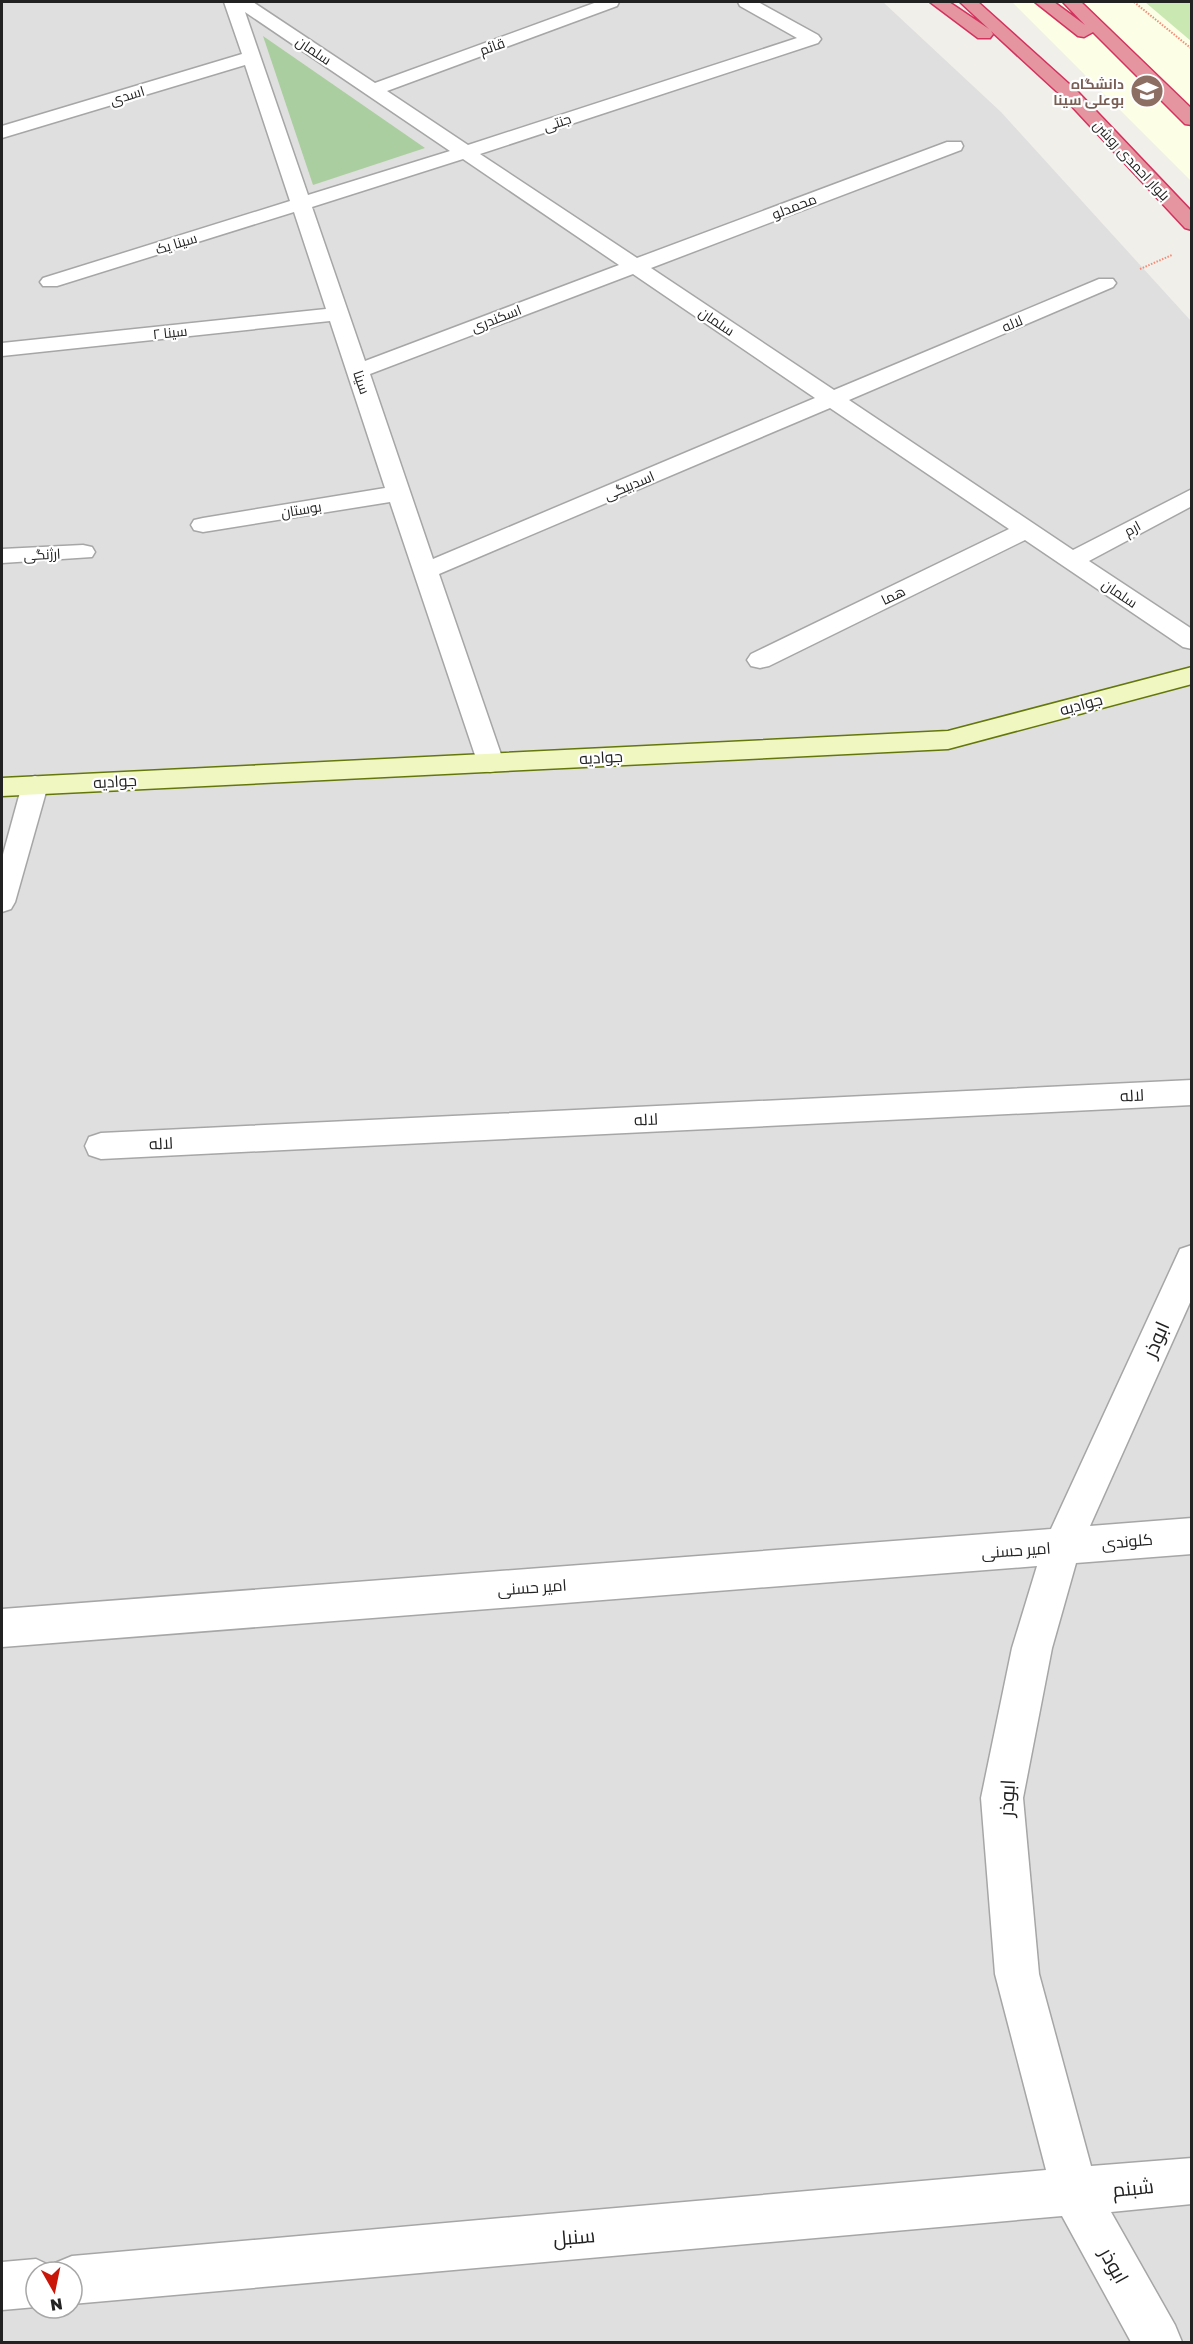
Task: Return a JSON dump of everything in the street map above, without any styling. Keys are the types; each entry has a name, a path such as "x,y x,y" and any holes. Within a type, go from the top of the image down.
{"highway":[{"path":"939,2 1072,96"},
{"path":"969,2 1072,96"},
{"path":"1044,2 1171,100"},
{"path":"1072,2 1191,120"},
{"name":"بلوار احمدی روشن","path":"1072,96 1191,224"}],"main road":[{"name":"جوادیه","path":"2,787 948,740 1191,675"}],"street":[{"name":"سینا","path":"233,2 490,763"},
{"name":"سلمان","path":"242,2 1026,530 1187,634"},
{"name":"قائم","path":"374,90 612,2"},
{"name":"جنتی","path":"301,204 812,39 746,2"},
{"name":"اسدی","path":"2,132 252,57"},
{"name":"محمدلو","path":"635,266 954,146"},
{"name":"سینا یک","path":"50,282 301,204"},
{"name":"اسکندری","path":"358,371 635,266"},
{"name":"لاله","path":"832,399 1106,283"},
{"name":"سینا ۲","path":"2,350 339,314"},
{"name":"اسدبیگی","path":"425,571 832,399"},
{"name":"بوستان","path":"203,525 399,493"},
{"name":"ارم","path":"1071,560 1191,496"},
{"name":"هما","path":"760,660 1026,530"},
{"name":"ارژنگی","path":"2,556 82,552"},
{"name":"لاله","path":"101,1146 1191,1092"},
{"name":"ابوذر","path":"1158,2343 1075,2193 1017,1974 1002,1798 1032,1648 1062,1546 1191,1259"},
{"name":"کلوندی","path":"1062,1546 1191,1536"},
{"name":"امیر حسنی","path":"2,1628 1062,1546"},
{"name":"شبنم","path":"1075,2193 1191,2181"},
{"name":"سنبل","path":"84,2279 1075,2193"},
{"path":"2,2286 24,2284"}],"lane":[{"path":"2,902 34,785"}],"path":[{"path":"1134,2 1191,49"},
{"path":"1106,283 1181,252"}],"shaded area":[{"path":"2,2 883,2 1001,112 1191,321 1191,2342 2,2342"},
{"name":"دانشگاه بوعلی سینا","path":"1012,2 1191,2 1191,181"}],"green space":[{"path":"1145,2 1191,2 1191,41"},
{"path":"263,36 425,148 313,185"}],"place":[{"name":"دانشگاه بوعلی سینا","path":"1147,91"}]}
